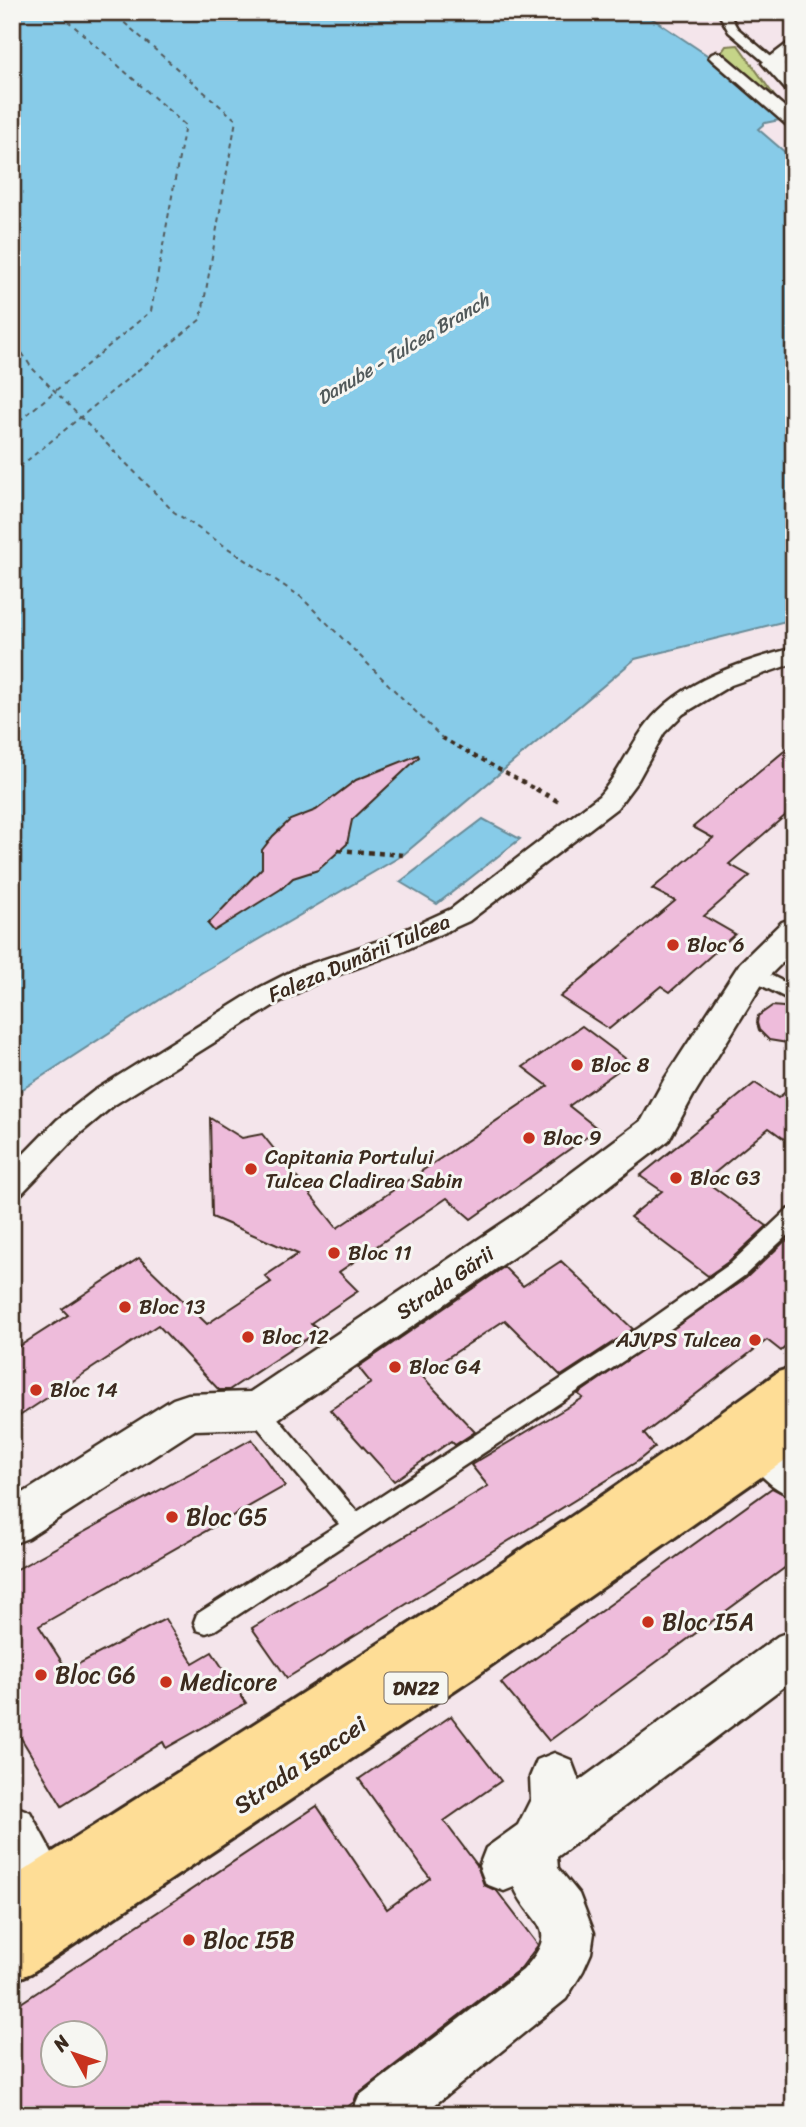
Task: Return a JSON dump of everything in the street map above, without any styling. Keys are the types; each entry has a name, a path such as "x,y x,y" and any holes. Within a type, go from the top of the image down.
{"main road":[{"name":"Strada Isaccei","path":"29,1898 439,1631 703,1452 794,1385"},
{"name":"Strada Isaccei","path":"12,1954 460,1659 784,1452"}],"street":[{"path":"794,48 772,63 767,75 794,115"},
{"path":"717,57 794,123"},
{"path":"772,63 794,87"},
{"name":"Faleza Dunării Tulcea","path":"12,1185 67,1128 104,1098 269,995 308,975 396,944 460,915 608,802 621,787 660,722 681,703 734,676 794,655"},
{"name":"Strada Gării","path":"257,1410 533,1223 656,1130 677,1090 752,972 794,930"},
{"path":"12,1524 188,1412 257,1410"},
{"path":"519,1855 794,1651"},
{"path":"519,1855 557,1793 554,1777"},
{"path":"12,1829 29,1898"},
{"path":"378,2115 541,1988 559,1969 569,1938 563,1914 535,1881 519,1855"}],"lane":[{"path":"723,12 733,30 772,63"},
{"path":"752,972 794,995"},
{"path":"206,1622 647,1334 737,1270 794,1216"},
{"path":"257,1410 355,1525"}],"path":[{"path":"442,738 589,818"},
{"path":"338,850 403,855"}],"green space":[{"path":"738,45 780,104 721,53 726,46"}],"water":[{"name":"Danube - Tulcea Branch","path":"12,12 647,12 647,15 707,55 780,120 765,123 758,129 794,160 794,619 635,659 403,855 201,973 12,1096"},
{"path":"483,819 520,839 437,904 400,882"}],"building":[{"path":"794,743 794,808 729,864 750,876 704,916 735,934 670,992 661,986 609,1029 560,997 675,901 652,889 713,838 693,827"},
{"path":"418,755 419,757 352,820 347,844 318,870 293,878 281,889 214,931 208,924 262,868 262,850 290,820 316,810 356,780"},
{"path":"772,1006 794,1008 794,1044 769,1040 759,1030 758,1016"},
{"path":"582,1026 630,1062 569,1106 598,1129 471,1219 447,1198 339,1272 358,1291 311,1323 320,1330 229,1390 219,1390 158,1325 12,1421 12,1351 68,1315 62,1309 139,1258 207,1324 271,1282 265,1276 298,1254 212,1217 210,1118 242,1138 262,1134 337,1228 548,1086 523,1067"},
{"name":"Bloc G3","path":"755,1083 778,1098 794,1085 794,1146 769,1128 705,1181 767,1226 728,1262 708,1276 630,1217 662,1191 640,1176"},
{"path":"786,1240 794,1245 794,1339 781,1351 767,1340 644,1434 655,1447 638,1461 287,1678 252,1628 488,1486 471,1465 583,1398 578,1394 746,1278"},
{"name":"Bloc G4","path":"561,1261 633,1329 561,1376 505,1320 421,1375 475,1432 455,1445 451,1441 394,1481 330,1410 371,1383 358,1367 504,1267 523,1286"},
{"path":"252,1439 285,1486 39,1626 67,1670 165,1619 193,1663 212,1652 246,1703 166,1748 163,1742 62,1806 12,1723 12,1572"},
{"name":"Bloc I5A","path":"772,1488 794,1499 794,1561 549,1741 501,1683"},
{"path":"451,1716 501,1781 444,1821 477,1865 484,1885 497,1891 538,1945 521,1968 357,2094 354,2102 337,2115 12,2115 12,2009 317,1806 387,1909 430,1878 359,1779"}],"ferry route":[{"path":"55,391 151,311 185,125 58,12"},
{"path":"80,417 201,319 236,120 112,12"},
{"path":"12,337 31,367 55,391"},
{"path":"12,427 55,391"},
{"path":"55,391 80,417"},
{"path":"12,473 80,417"},
{"path":"80,417 174,512 301,597 442,738"}],"place":[{"name":"Bloc 6","path":"673,945"},
{"name":"Bloc 8","path":"577,1065"},
{"name":"Bloc 9","path":"529,1138"},
{"name":"Capitania Portului Tulcea Cladirea Sabin","path":"251,1169"},
{"name":"Bloc G3","path":"676,1178"},
{"name":"Bloc 11","path":"334,1253"},
{"name":"Bloc 13","path":"125,1307"},
{"name":"Bloc 12","path":"248,1337"},
{"name":"AJVPS Tulcea","path":"755,1340"},
{"name":"Bloc G4","path":"395,1367"},
{"name":"Bloc 14","path":"36,1390"},
{"name":"Bloc G5","path":"172,1517"},
{"name":"Bloc I5A","path":"648,1622"},
{"name":"Bloc G6","path":"41,1675"},
{"name":"Medicore","path":"166,1682"},
{"name":"Bloc I5B","path":"189,1940"}]}
